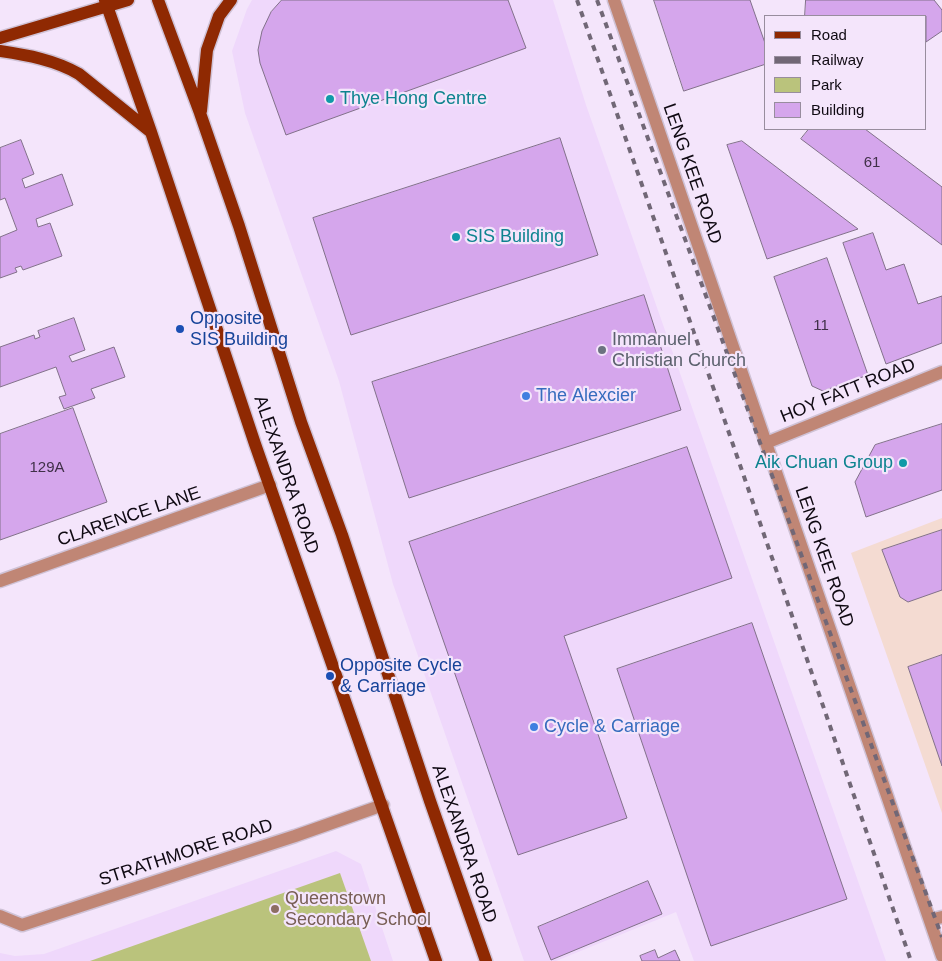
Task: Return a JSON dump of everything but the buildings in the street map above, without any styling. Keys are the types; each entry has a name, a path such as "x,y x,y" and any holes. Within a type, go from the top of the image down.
{"main road":[{"path":"0,38 106,4 128,0"},
{"name":"ALEXANDRA ROAD","path":"158,0 239,226 300,422 342,535 427,792 486,961"},
{"path":"200,113 206,50 219,16 231,0"},
{"name":"ALEXANDRA ROAD","path":"106,4 151,132 255,444 383,805 436,961"},
{"path":"0,51 26,55 67,67 151,132"}],"street":[{"name":"LENG KEE ROAD","path":"614,0 766,443 936,918 942,956"},
{"name":"HOY FATT ROAD","path":"766,443 942,372"},
{"name":"CLARENCE LANE","path":"0,581 270,485"},
{"name":"STRATHMORE ROAD","path":"0,916 22,925 383,805"}],"shaded area":[{"path":"252,0 553,0 586,105 886,961 694,961 676,912 556,961 524,961 393,584 339,381 245,113 232,51"},
{"path":"942,518 942,813 851,553"},
{"name":"Queenstown Secondary School","path":"336,851 361,864 393,961 0,961 0,953 15,956 44,954"}],"green space":[{"path":"340,873 371,961 90,961"}],"railway":[{"path":"577,0 911,961"},
{"path":"597,0 942,937"}],"place":[{"name":"Thye Hong Centre","path":"330,99"},
{"name":"SIS Building","path":"456,237"},
{"name":"Opposite SIS Building","path":"180,329"},
{"name":"Immanuel Christian Church","path":"602,350"},
{"name":"The Alexcier","path":"526,396"},
{"name":"Aik Chuan Group","path":"903,463"},
{"name":"Opposite Cycle & Carriage","path":"330,676"},
{"name":"Cycle & Carriage","path":"534,727"},
{"name":"Queenstown Secondary School","path":"275,909"}]}
